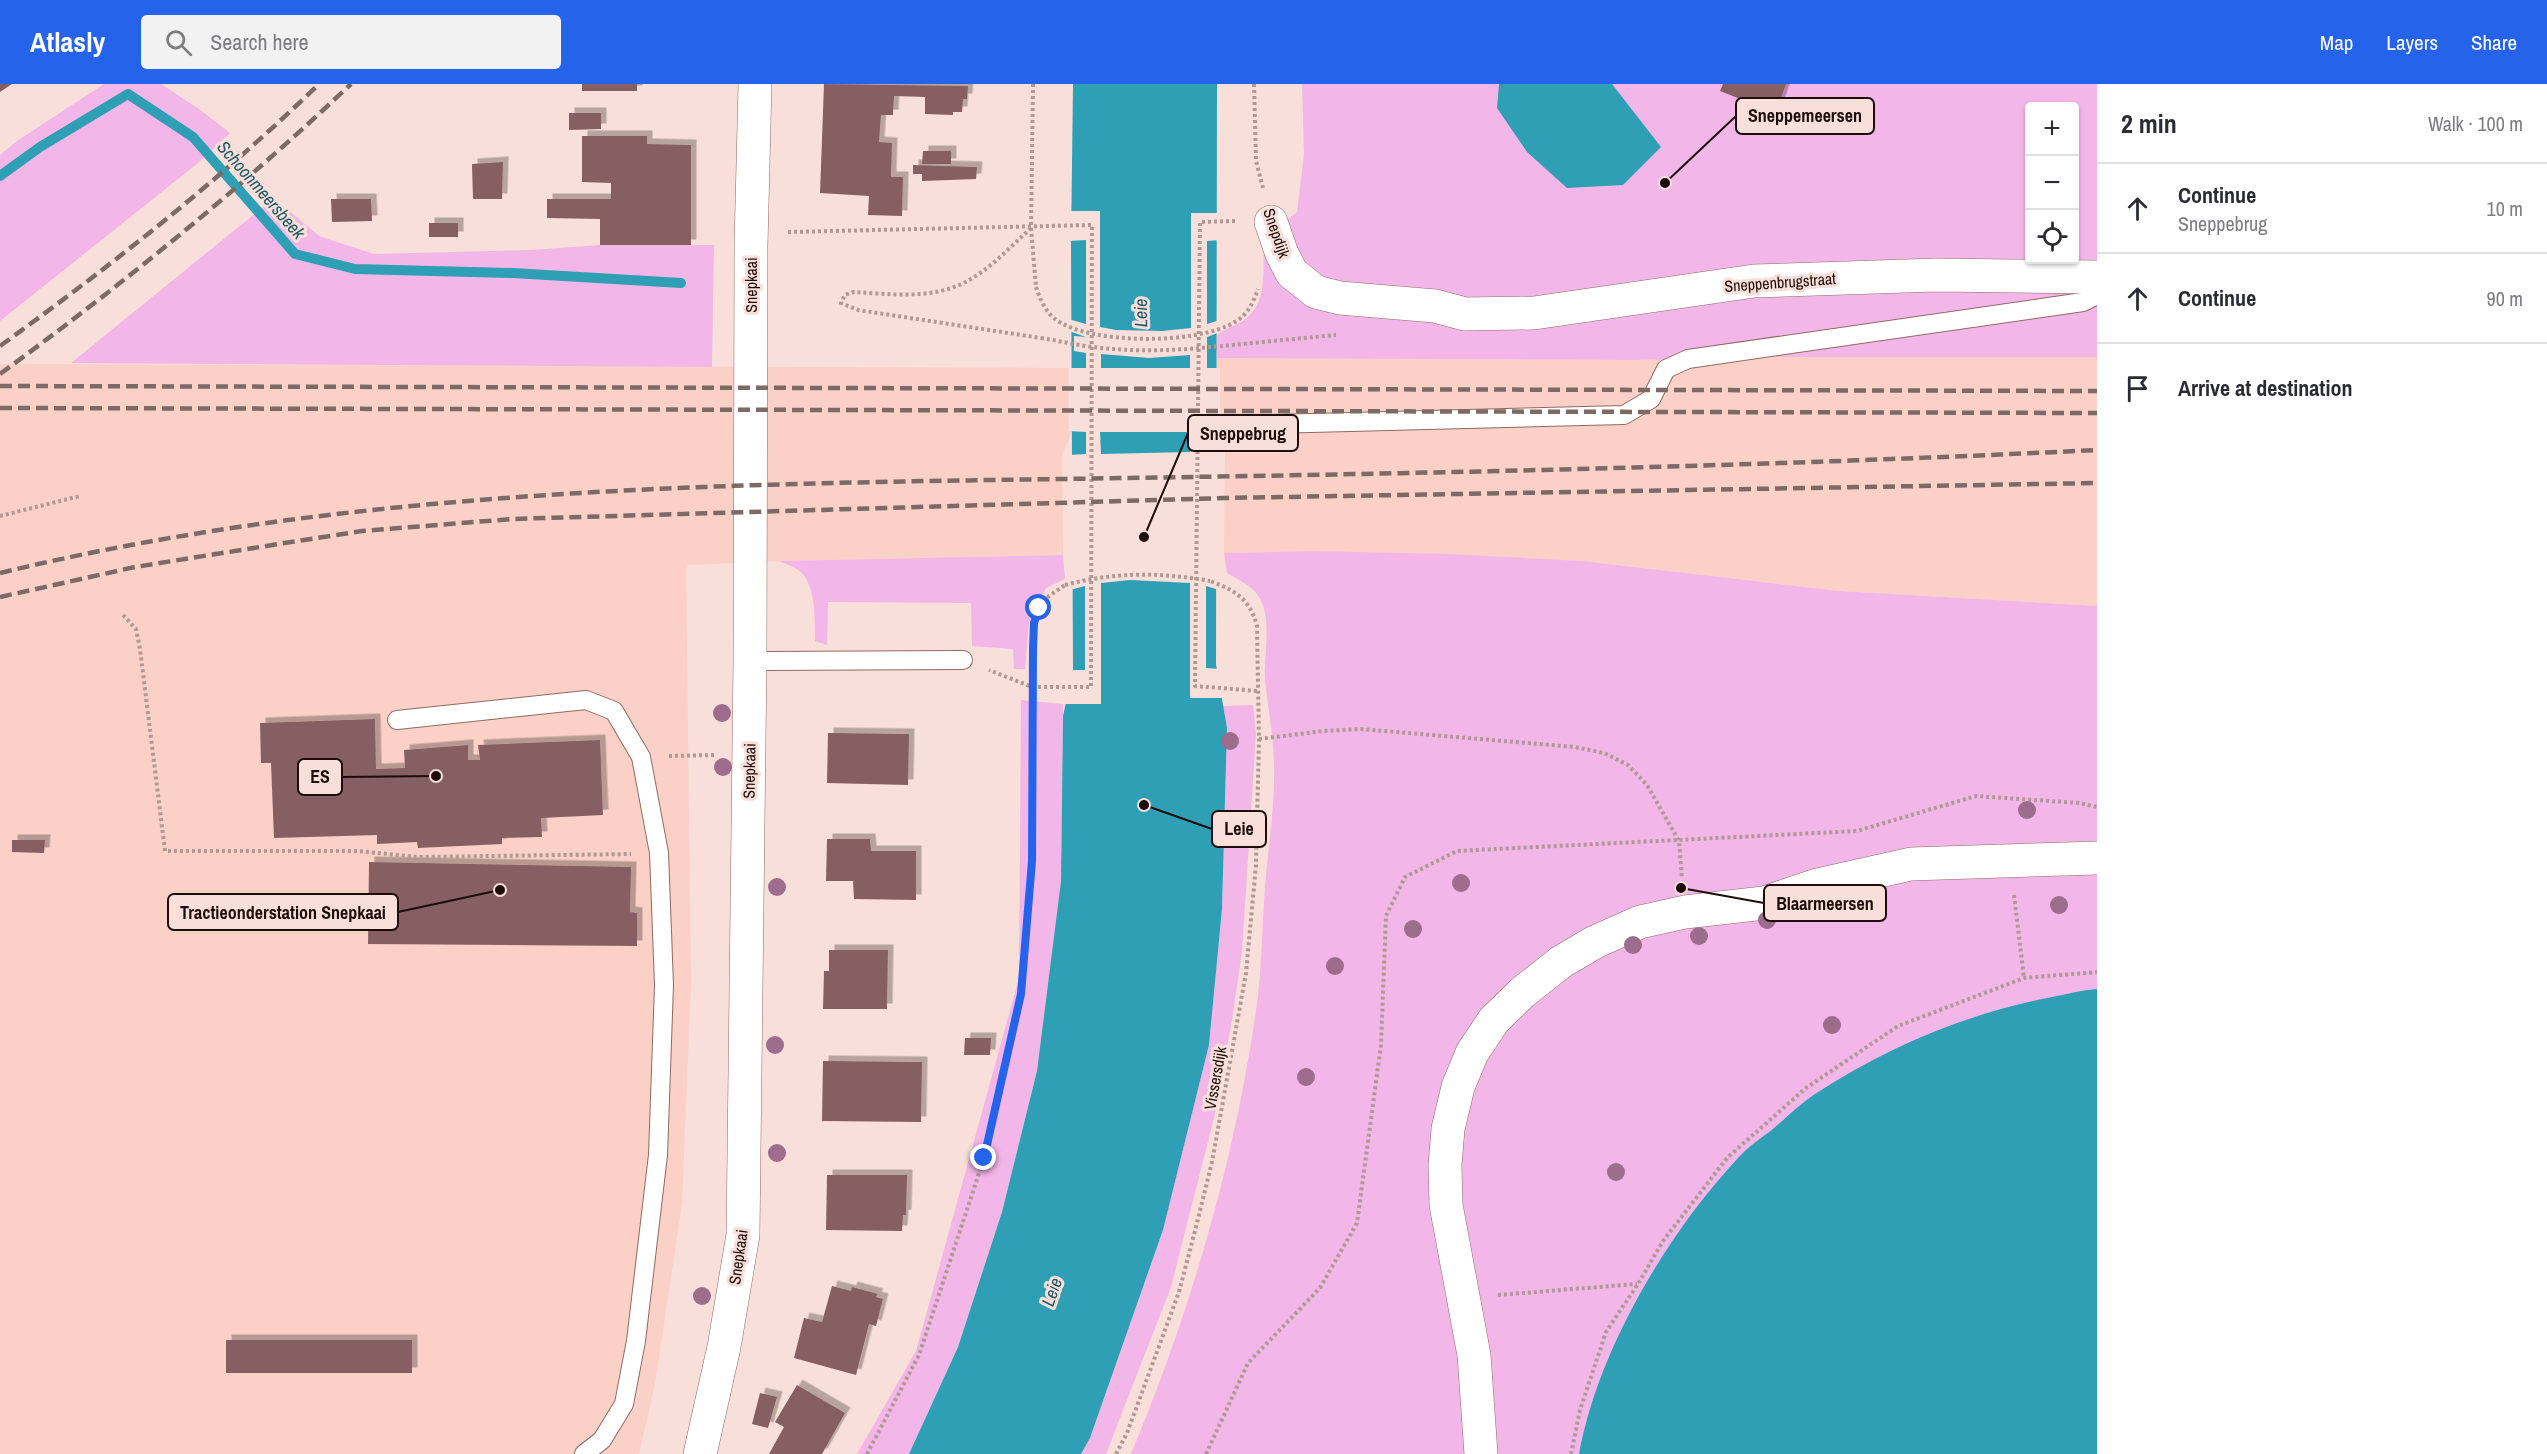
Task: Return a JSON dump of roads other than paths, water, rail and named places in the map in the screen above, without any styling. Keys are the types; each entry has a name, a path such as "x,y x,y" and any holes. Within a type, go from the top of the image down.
{"street":[{"name":"Snepkaai","path":"700,1454 724,1347 743,1235 750,661 751,232 755,84"},
{"name":"Snepdijk","path":"1271,222 1282,254 1292,273 1316,292 1340,298 1435,306 1465,314"},
{"name":"Sneppenbrugstraat","path":"1465,314 1534,313 1755,281 1936,275 2097,277"},
{"path":"1481,1454 1474,1355 1446,1205 1445,1165 1448,1129 1458,1087 1472,1053 1494,1020 1523,992 1561,962 1595,942 1640,922 1685,912 1764,903 1817,885 1911,864 2097,858"}],"lane":[{"path":"1271,424 1624,415 1651,399 1666,369 1688,359 2083,302 2097,295"},
{"path":"750,661 963,660"},
{"path":"397,720 586,700 614,711 641,757 659,853 664,985 658,1155 636,1341 624,1404 602,1440 584,1454"}],"water":[{"name":"Leie","path":"1073,84 1217,84 1216,664 1227,728 1222,909 1209,1045 1163,1230 1090,1438 1081,1454 909,1454 958,1347 1002,1212 1037,1071 1061,881 1063,716 1073,670 1071,245"},
{"path":"1499,84 1612,84 1661,147 1623,185 1567,188 1527,152 1497,108"},
{"path":"2097,989 2097,1454 1579,1454 1588,1415 1602,1375 1639,1296 1686,1222 1746,1150 1815,1094 1899,1047 1990,1012"}],"waterway":[{"name":"Schoonmeersbeek","path":"0,176 40,147 128,94 193,137 295,254 355,269 513,273 681,283"}],"railway":[{"path":"0,346 164,221 243,154 319,84"},
{"path":"0,374 180,235 267,161 351,84"},
{"path":"0,386 2097,391"},
{"path":"0,408 2097,413"},
{"path":"0,573 131,545 262,524 395,508 528,496 794,484 1579,469 2097,450"},
{"path":"0,597 135,567 362,531 512,519 1224,498 2097,483"}],"place":[{"name":"Sneppemeersen","path":"1665,183"},
{"name":"Sneppebrug","path":"1144,537"},
{"name":"ES","path":"436,776"},
{"name":"Leie","path":"1144,805"},
{"name":"Blaarmeersen","path":"1681,888"},
{"name":"Tractieonderstation Snepkaai","path":"500,890"}]}
